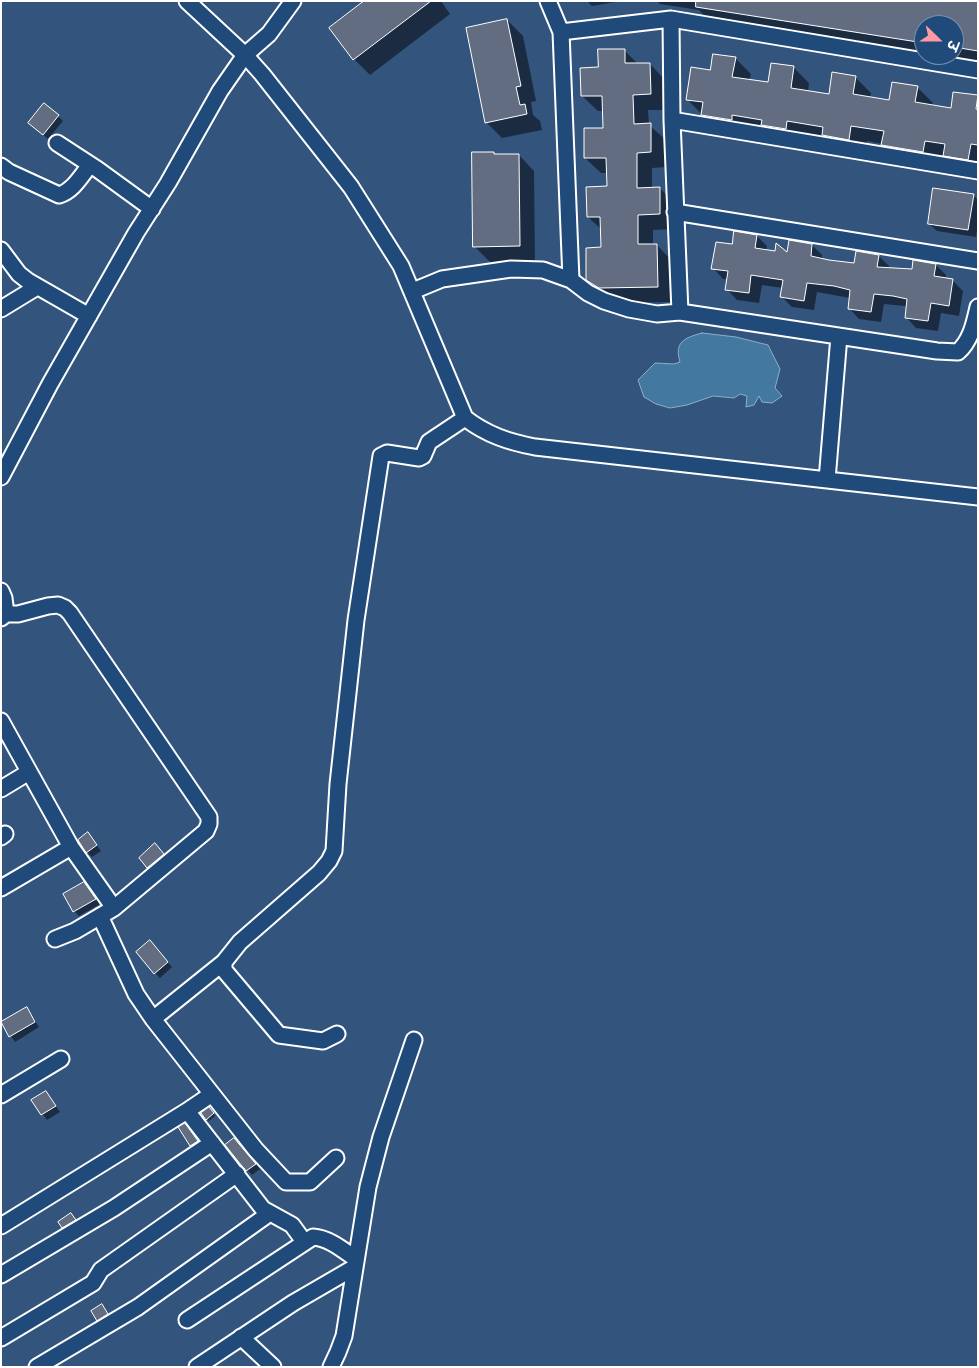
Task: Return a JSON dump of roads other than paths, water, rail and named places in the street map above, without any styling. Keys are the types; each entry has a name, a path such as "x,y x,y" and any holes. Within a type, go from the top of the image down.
{"street":[{"path":"187,1 245,55 347,181 401,266 413,290 466,418 478,428 500,438 535,447 978,497"},
{"path":"1,477 50,384 220,91 245,55 269,34 293,1"},
{"path":"548,1 561,32 571,280"},
{"path":"561,32 671,19 978,70"},
{"path":"671,19 672,120 680,312"},
{"path":"672,120 978,171"},
{"path":"56,143 152,209"},
{"path":"4,172 59,195 71,189 90,165"},
{"path":"675,212 978,261"},
{"path":"1,250 19,274 37,287 89,316"},
{"path":"413,290 442,279 511,269 543,270 571,280 604,302 657,314 680,312 937,351 958,352 966,345 974,325 978,307"},
{"path":"1,309 37,287"},
{"path":"827,480 839,336"},
{"path":"153,1019 224,962 240,942 319,873 329,861 334,851 338,784 356,620 381,456 387,453 419,458 423,456 428,442 466,418"},
{"path":"1,592 4,598 4,616 58,605 70,613 209,817 209,824 206,830 186,849 107,912 74,931 55,939"},
{"path":"1,721 107,912 136,994 153,1019 256,1150 286,1182 310,1182 336,1158"},
{"path":"1,788 29,772"},
{"path":"1,888 71,847"},
{"path":"224,962 224,970 279,1035 323,1041 337,1034"},
{"path":"331,1367 344,1336 368,1187 381,1137 414,1040"},
{"path":"1,1095 61,1059"},
{"path":"1,1226 212,1094"},
{"path":"187,1111 263,1209 292,1225 306,1241"},
{"path":"1,1275 114,1208 212,1143"},
{"path":"1,1338 93,1284 101,1270 237,1174"},
{"path":"38,1367 138,1307 270,1213"},
{"path":"187,1320 313,1237 320,1237 355,1263"},
{"path":"197,1367 355,1263"},
{"path":"242,1337 273,1367"}],"water":[{"path":"702,333 736,337 768,345 780,369 775,388 782,396 772,403 762,402 759,396 754,405 746,407 747,396 740,394 734,398 713,396 687,405 670,408 656,404 644,397 638,380 655,363 674,364 680,362 678,350 682,342"}]}
